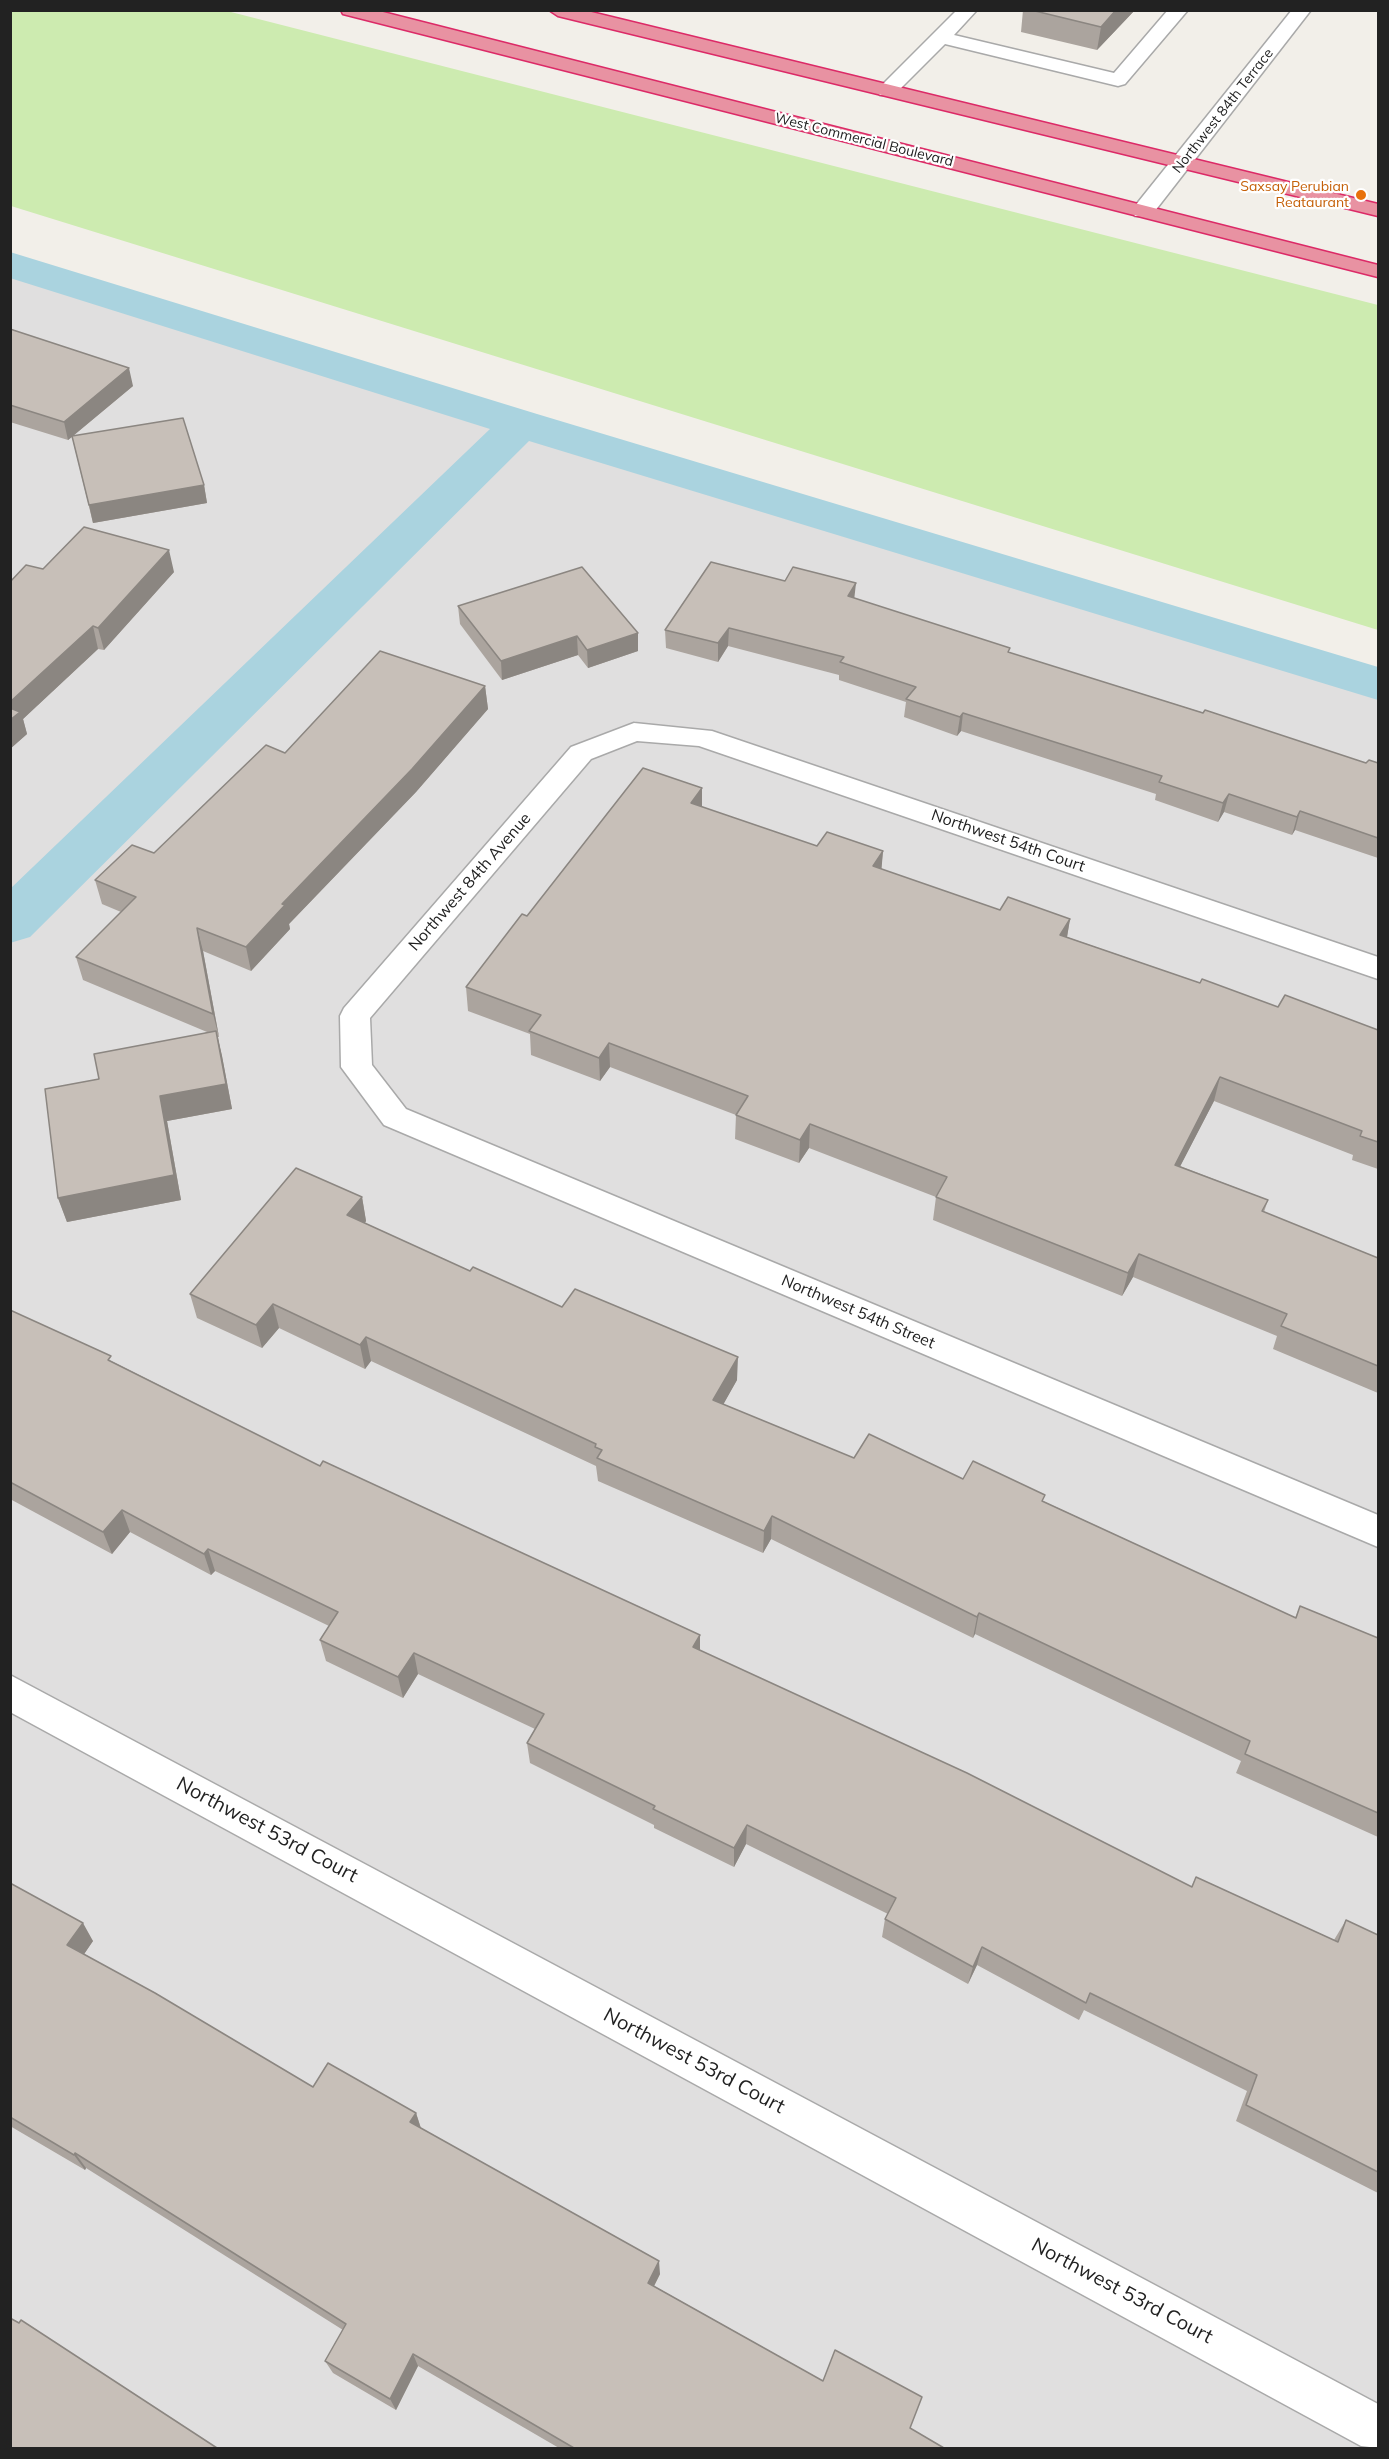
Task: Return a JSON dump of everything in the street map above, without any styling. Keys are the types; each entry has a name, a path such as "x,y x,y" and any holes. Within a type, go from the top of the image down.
{"highway":[{"name":"West Commercial Boulevard","path":"350,10 1378,271"},
{"path":"558,10 1378,210"}],"street":[{"path":"887,91 968,10"},
{"path":"940,37 1118,80 1179,10"},
{"name":"Northwest 84th Terrace","path":"1143,212 1302,10"},
{"name":"Northwest 54th Court","path":"634,732 702,737 1378,968"},
{"name":"Northwest 84th Avenue","path":"357,1067 355,1016 581,753 634,732"},
{"name":"Northwest 54th Street","path":"357,1067 395,1117 1378,1531"},
{"name":"Northwest 53rd Court","path":"10,1692 1378,2429"}],"shaded area":[{"path":"10,275 1378,692 1378,2448 11,2448"}],"green space":[{"path":"10,11 227,11 1378,305 1378,630 11,206"}],"building":[{"path":"1031,10 1116,10 1101,27"},
{"path":"10,329 129,368 64,422 10,405"},
{"path":"183,418 204,485 89,505 72,436"},
{"path":"84,527 169,550 98,628 93,626 10,702 10,582 26,565 43,569"},
{"path":"711,562 785,581 793,567 856,583 848,596 1010,648 1008,652 1203,713 1205,710 1366,763 1369,760 1378,763 1378,838 1300,811 1297,817 1229,794 1223,803 1159,782 1162,776 963,713 960,717 906,699 916,687 840,662 844,657 729,628 718,643 665,630"},
{"path":"582,567 638,633 587,650 577,636 501,661 458,606"},
{"path":"380,651 485,686 412,769 282,904 285,905 246,947 197,928 213,1014 76,957 136,897 95,880 132,845 154,853 266,745 285,753"},
{"path":"10,708 20,712 10,720"},
{"path":"643,768 702,788 691,803 817,846 827,832 883,851 873,866 1000,910 1008,897 1070,919 1060,935 1200,983 1202,979 1278,1007 1285,995 1378,1030 1378,1142 1360,1136 1362,1131 1220,1077 1175,1165 1268,1200 1262,1211 1378,1258 1378,1366 1281,1326 1287,1314 1139,1254 1128,1273 936,1197 947,1177 810,1124 800,1140 736,1115 748,1096 609,1043 599,1058 529,1031 541,1015 466,987 522,914 527,916"},
{"path":"216,1031 226,1084 160,1096 174,1175 58,1198 45,1089 99,1079 94,1054"},
{"path":"296,1168 362,1197 347,1215 470,1271 473,1267 562,1307 575,1289 738,1357 713,1400 854,1458 869,1434 963,1479 973,1461 1045,1495 1042,1501 1296,1618 1300,1606 1378,1638 1378,1813 1245,1754 1250,1741 979,1613 977,1617 772,1516 764,1531 597,1458 602,1450 595,1447 596,1444 366,1337 360,1345 273,1304 256,1325 190,1294"},
{"path":"10,1310 111,1356 108,1360 320,1466 323,1461 700,1635 693,1647 967,1773 1192,1887 1196,1877 1338,1942 1346,1920 1378,1935 1378,2172 1246,2105 1257,2075 1090,1993 1086,2003 982,1947 973,1967 885,1919 896,1898 747,1825 734,1848 653,1809 655,1806 527,1743 544,1714 414,1653 398,1677 320,1640 338,1612 208,1549 204,1554 122,1510 103,1532 10,1482"},
{"path":"10,1883 83,1923 67,1945 155,1993 313,2087 328,2063 416,2113 410,2122 659,2261 648,2283 823,2381 835,2350 922,2397 910,2428 944,2448 574,2448 413,2354 390,2399 325,2361 346,2324 75,2153 74,2155 10,2117"},
{"path":"10,2318 19,2323 21,2320 217,2448 10,2448"}],"waterway":[{"path":"10,264 521,424"},
{"path":"10,923 521,424"},
{"path":"521,424 1378,684"}],"place":[{"name":"Saxsay Perubian Reataurant","path":"1361,195"}]}
